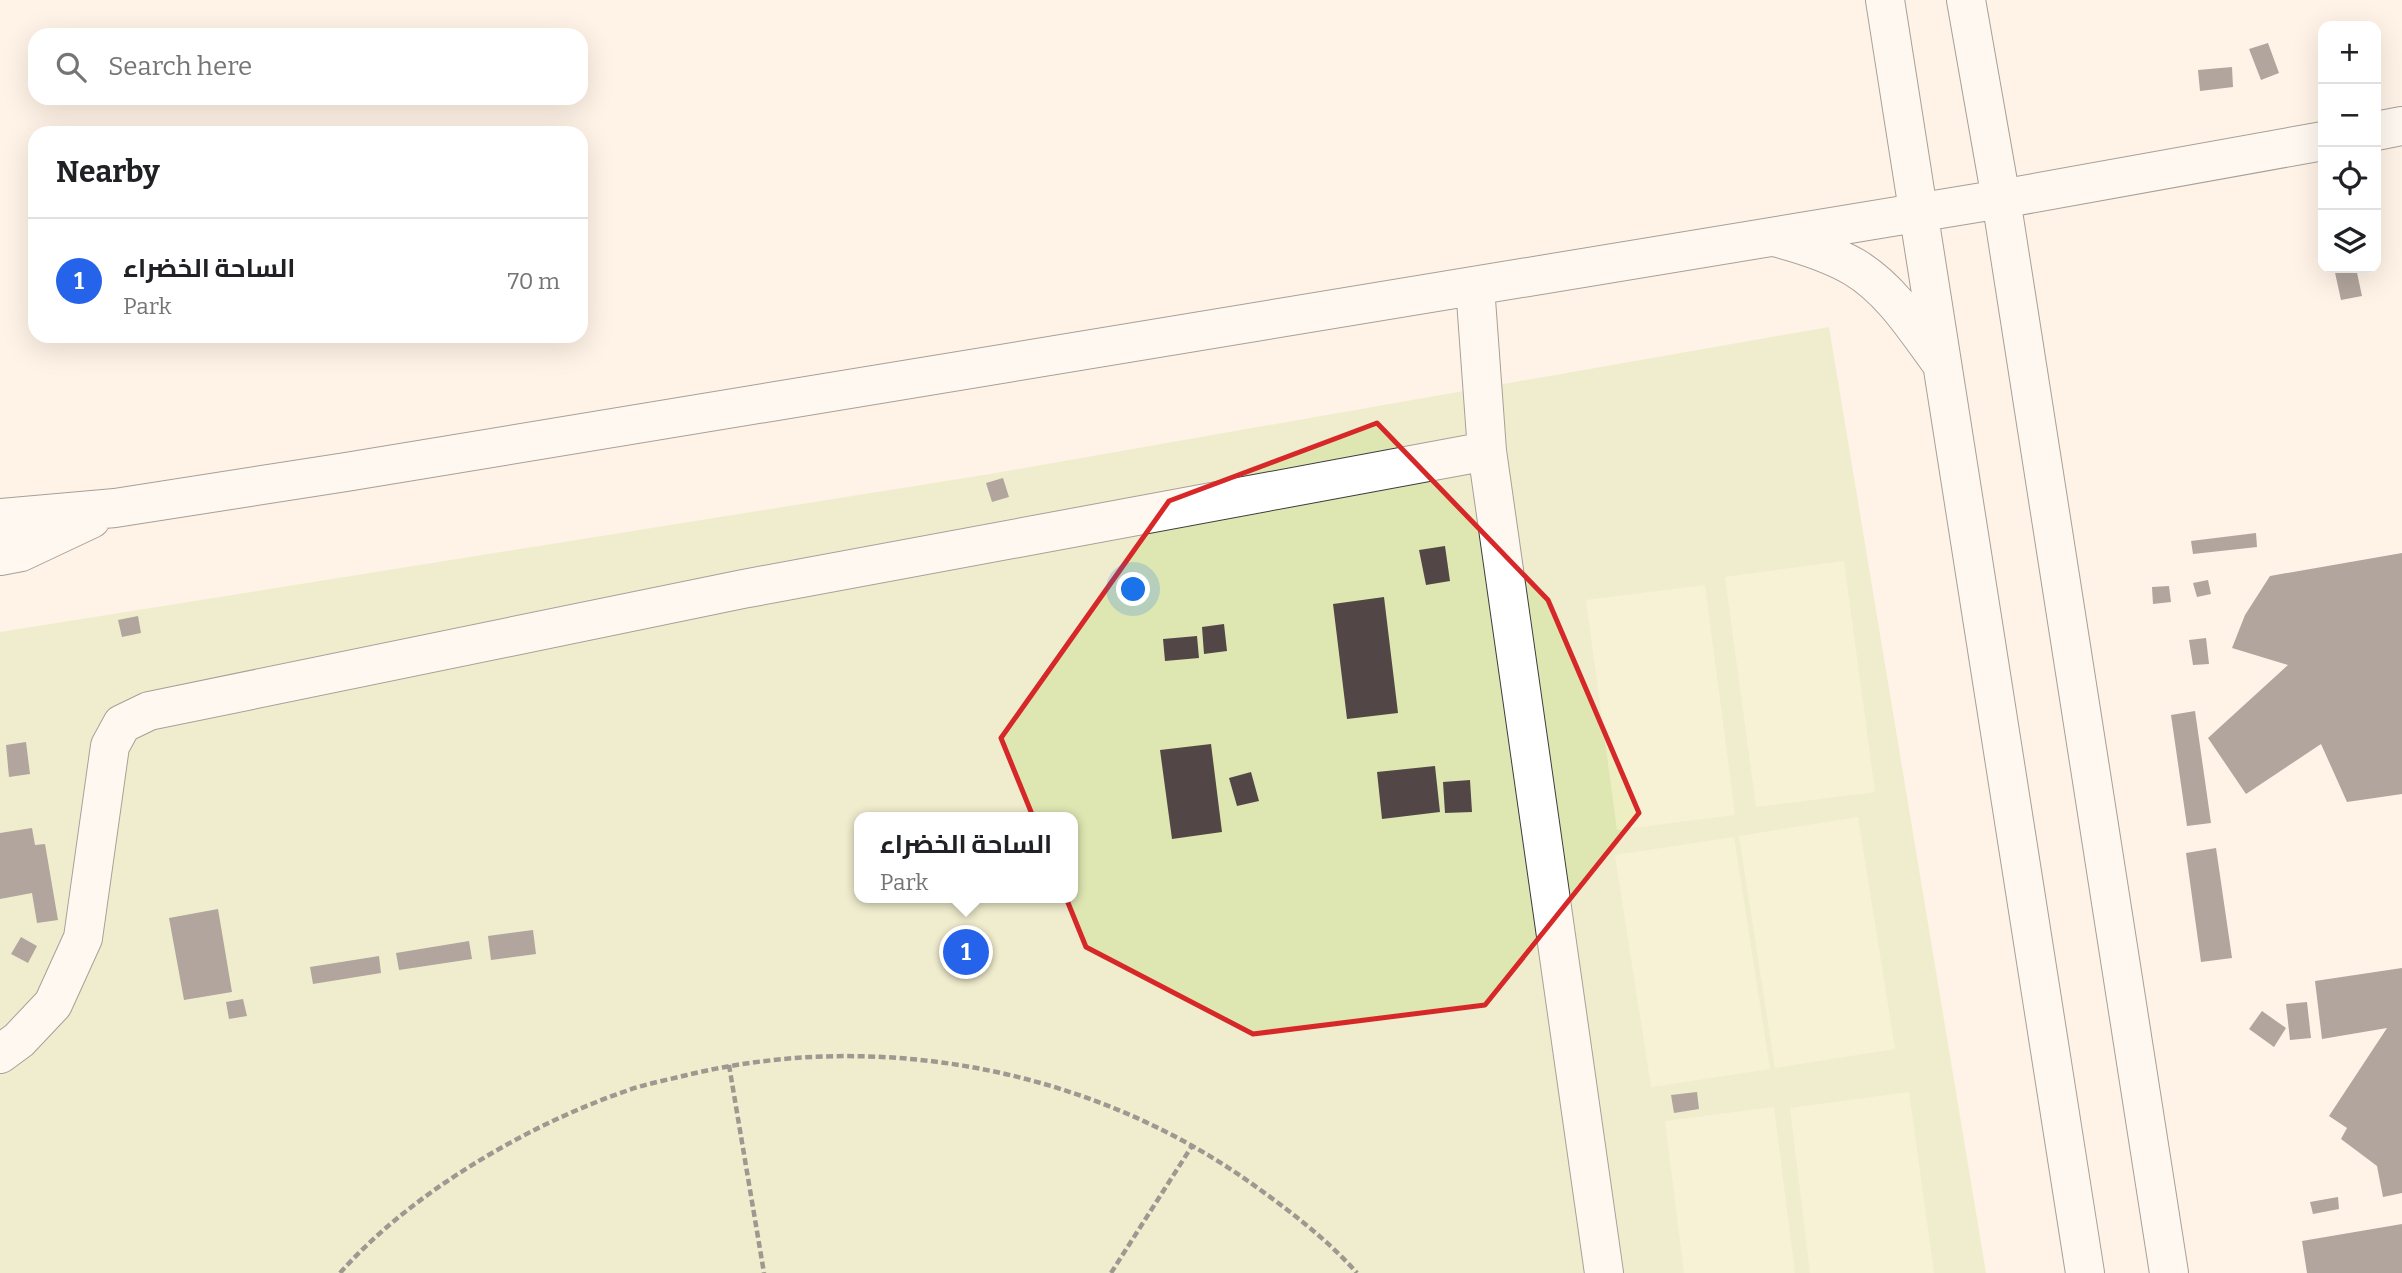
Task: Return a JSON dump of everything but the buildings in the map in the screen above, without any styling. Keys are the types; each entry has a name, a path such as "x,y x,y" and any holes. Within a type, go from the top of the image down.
{"street":[{"path":"1885,0 2085,1273"},
{"path":"1966,0 2001,199 2169,1273"},
{"path":"2381,130 2402,126"},
{"path":"0,518 115,508 360,470 2001,199 2318,142"},
{"path":"1772,236 1815,249 1855,268 1889,295 1944,368"},
{"path":"1475,286 1487,451 1604,1273"},
{"path":"0,1054 19,1040 53,1004 83,938 110,746 121,724 149,710 743,589 1487,451"},
{"path":"0,556 21,552 115,508"}],"path":[{"path":"340,1273 363,1247 444,1182 533,1129 628,1090 729,1065 813,1056 897,1057 981,1068 1063,1089 1142,1120 1216,1159 1285,1207 1357,1273"},
{"path":"729,1065 764,1273"},
{"path":"1111,1273 1192,1146"}],"highlighted area":[{"path":"1377,423 1548,600 1639,813 1485,1005 1253,1034 1086,947 1001,738 1169,501"}],"green space":[{"path":"1829,327 1986,1273 0,1273 0,632 990,474"},
{"path":"1844,561 1875,792 1756,807 1725,577"},
{"path":"1705,585 1735,815 1617,830 1586,600"},
{"path":"1858,817 1895,1049 1775,1068 1739,836"},
{"path":"1734,837 1770,1069 1651,1087 1615,855"},
{"path":"1909,1092 1934,1273 1810,1273 1790,1108"},
{"path":"1774,1107 1795,1273 1684,1273 1665,1121"}],"place":[{"name":"الساحة الخضراء","path":"966,952"}]}
